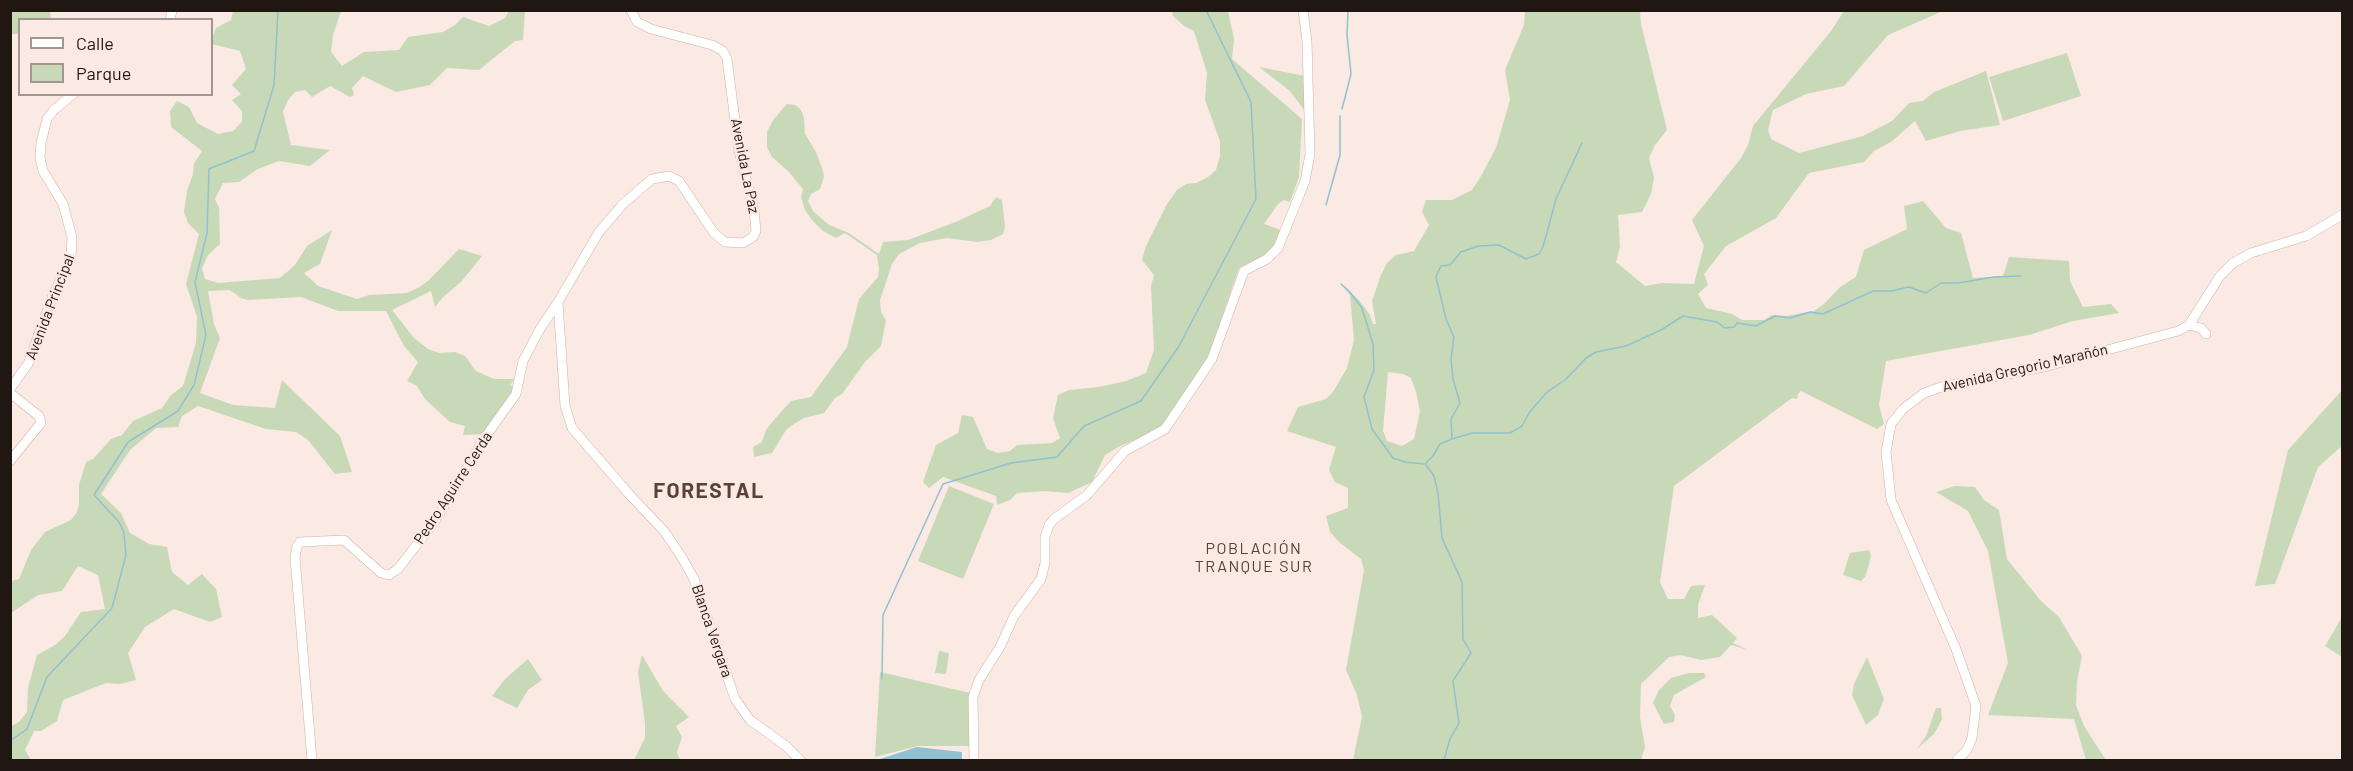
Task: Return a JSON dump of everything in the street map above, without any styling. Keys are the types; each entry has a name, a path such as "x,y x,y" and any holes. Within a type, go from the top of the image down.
{"street":[{"name":"Avenida La Paz","path":"558,302 599,232 623,204 652,179 669,176 679,181 714,233 725,242 743,243 753,237 756,231 754,210 739,151 727,59 723,51 712,45 651,29 637,22 631,10"},
{"path":"974,760 973,697 1014,616 1041,579 1045,563 1045,537 1049,525 1087,495 1125,451 1165,429 1212,359 1244,271 1267,259 1278,248 1305,181 1310,154 1307,41 1303,10"},
{"name":"Avenida Principal","path":"10,391 28,364 53,295 70,258 72,237 63,204 43,171 40,158 47,119 71,96"},
{"path":"2206,334 2201,328 2189,326 2220,276 2233,263 2252,253 2306,236 2343,215"},
{"name":"Blanca Vergara","path":"558,302 566,413 572,428 664,531 694,579 735,699 750,720 786,746 800,760"},
{"name":"Pedro Aguirre Cerda","path":"312,760 295,558 297,546 300,543 344,540 381,573 389,575 398,570 435,521 486,436 516,394 523,361 558,302"},
{"name":"Avenida Gregorio Marañón","path":"1957,760 1967,750 1972,738 1976,706 1967,675 1922,568 1915,544 1889,480 1886,452 1891,424 1903,409 1924,393 1941,387 2044,367 2161,337 2189,326"},
{"path":"10,391 39,416 41,423 10,461"}],"green space":[{"path":"11,10 50,11 51,18 18,18 18,34 11,34"},
{"path":"233,11 341,11 333,35 331,52 342,66 364,52 399,50 408,37 443,32 463,17 489,26 505,18 509,11 525,11 523,40 515,41 479,70 447,68 430,85 396,92 363,76 352,88 354,95 350,97 330,86 312,97 305,90 295,92 288,100 283,112 291,145 330,150 310,166 279,161 258,169 239,182 223,183 215,199 219,208 220,244 208,255 202,268 205,279 218,283 280,278 295,265 307,246 332,230 320,264 304,273 318,286 357,299 369,295 407,293 418,288 428,281 459,249 482,256 461,282 435,307 431,291 392,310 414,338 428,349 439,353 455,352 465,356 476,371 494,379 514,379 510,386 516,385 509,402 484,434 463,435 465,426 450,422 425,399 417,386 407,381 418,362 404,346 386,311 338,311 301,297 248,300 230,290 208,291 214,324 220,338 200,393 233,405 275,408 282,380 340,436 352,472 335,474 308,440 296,432 266,429 198,406 182,416 178,427 156,428 130,450 101,494 121,513 130,533 149,544 167,547 172,572 188,585 202,574 216,589 222,617 210,622 174,609 145,627 128,653 136,680 120,684 106,683 63,700 57,721 41,731 34,731 25,750 31,760 11,760 11,726 19,722 27,712 28,688 37,655 55,645 65,636 81,612 105,609 98,575 78,566 62,591 38,595 11,613 11,581 19,579 31,550 45,532 71,520 77,512 79,485 86,462 93,459 111,439 122,435 133,421 162,408 171,395 183,386 196,343 197,317 186,284 199,234 188,223 184,212 194,164 202,151 171,127 170,111 177,101 189,107 197,123 218,134 233,131 242,122 242,111 232,100 241,94 232,85 246,69 240,51 213,44 216,28 231,20"},
{"path":"1173,11 1228,11 1234,39 1232,59 1302,119 1299,177 1290,202 1284,200 1278,204 1264,224 1281,230 1273,246 1264,256 1239,268 1206,363 1159,430 1120,446 1105,455 1092,482 1068,493 1045,491 1017,493 1010,500 997,505 996,496 943,477 929,488 923,482 936,445 958,433 962,415 973,417 987,449 998,453 1010,451 1017,445 1052,443 1060,438 1053,418 1058,395 1069,390 1126,381 1146,373 1154,350 1151,286 1154,275 1142,260 1146,246 1167,204 1177,190 1186,184 1196,183 1208,177 1216,170 1220,156 1220,141 1205,100 1207,73 1194,31 1184,26 1172,15"},
{"path":"1525,11 1640,11 1641,24 1667,130 1655,145 1649,158 1654,178 1651,194 1642,212 1618,215 1620,247 1616,262 1645,286 1662,283 1694,284 1704,246 1692,220 1741,158 1748,145 1753,126 1831,31 1844,11 1943,11 1888,35 1844,86 1806,94 1773,110 1768,130 1771,139 1799,153 1863,136 1892,121 1909,103 1923,101 1934,92 1986,71 2000,125 1960,131 1926,141 1915,121 1891,142 1874,151 1864,162 1809,173 1776,218 1726,246 1704,274 1708,285 1698,294 1706,308 1732,314 1742,320 1764,320 1772,315 1786,316 1814,311 1840,287 1856,277 1864,250 1907,229 1904,206 1923,201 1946,228 1961,233 1973,278 2003,276 2009,257 2069,261 2070,281 2083,307 2111,304 2119,313 2073,321 2029,335 1886,361 1879,405 1884,424 1877,429 1801,391 1797,399 1792,398 1674,486 1660,582 1668,599 1684,599 1691,586 1705,585 1698,605 1698,618 1712,615 1737,638 1733,643 1748,650 1731,645 1720,657 1701,660 1681,655 1669,657 1641,684 1640,717 1645,747 1641,760 1353,760 1362,717 1357,695 1346,670 1364,570 1361,559 1330,532 1326,516 1348,508 1348,488 1335,482 1329,470 1336,447 1287,431 1298,407 1326,399 1333,392 1347,368 1354,340 1350,295 1340,283 1359,300 1370,315 1373,324 1376,324 1372,301 1381,275 1387,263 1396,255 1414,251 1429,225 1422,212 1426,200 1452,200 1472,190 1481,176 1496,148 1510,100 1505,70 1524,25","holes":["1388,372 1403,374 1411,378 1420,411 1414,439 1402,446 1387,441 1383,431"]},
{"path":"2067,53 2081,96 2003,121 1989,77"},
{"path":"1259,67 1305,76 1304,110 1290,91"},
{"path":"787,104 795,105 801,110 805,134 816,152 823,171 824,177 820,189 811,194 808,201 813,211 829,225 849,233 879,254 883,242 908,240 958,221 990,206 996,197 1002,200 1005,226 1003,234 991,240 977,242 947,238 920,243 899,254 892,264 880,300 881,312 886,320 881,346 865,362 842,394 835,398 824,413 804,418 794,424 786,430 772,453 754,457 753,447 762,442 766,430 773,421 791,401 811,397 847,347 859,299 878,277 879,269 877,255 845,233 836,238 823,231 812,220 805,210 801,197 803,189 772,157 767,147 767,132 773,120"},
{"path":"2342,390 2342,446 2318,467 2275,584 2255,586 2288,450"},
{"path":"949,486 994,504 963,579 918,561"},
{"path":"1955,486 1975,487 1984,500 1999,510 2007,559 2041,601 2059,617 2082,656 2077,682 2076,705 2084,726 2106,760 2086,760 2074,719 1988,715 2008,663 1988,551 1968,511 1936,492"},
{"path":"1869,550 1871,555 1869,565 1861,581 1843,575 1850,553"},
{"path":"2342,617 2342,657 2325,646"},
{"path":"939,651 949,653 946,674 935,673"},
{"path":"642,655 663,691 689,717 676,726 682,737 677,752 680,760 634,760 645,738 638,672"},
{"path":"1867,657 1884,699 1878,715 1866,725 1852,695 1854,684"},
{"path":"528,659 542,680 528,690 517,708 492,696 505,679"},
{"path":"880,672 970,693 969,746 918,746 875,757"},
{"path":"1689,673 1704,673 1706,677 1674,695 1670,706 1675,715 1674,722 1664,724 1653,703 1659,690 1671,678"},
{"path":"1936,708 1941,708 1942,719 1934,734 1917,749 1926,736"}],"water":[{"path":"917,747 962,752 962,760 877,760"}],"waterway":[{"path":"10,741 27,729 47,677 112,608 126,555 124,533 119,522 94,495 128,442 178,411 194,385 206,335 195,282 207,233 209,169 254,151 274,85 278,10"},
{"path":"882,679 883,615 943,484 1011,463 1057,457 1084,426 1141,401 1179,346 1256,199 1251,102 1206,10"},
{"path":"1342,109 1351,74 1347,35 1348,10"},
{"path":"1326,205 1340,155 1340,116"},
{"path":"1452,439 1451,419 1460,403 1453,379 1451,358 1454,337 1446,319 1436,277 1441,266 1450,265 1461,252 1478,246 1499,245 1526,259 1539,254 1556,199 1582,143"},
{"path":"1425,464 1440,444 1452,439 1472,433 1510,433 1522,426 1529,413 1546,393 1566,379 1586,358 1596,352 1626,346 1661,330 1683,316 1717,322 1725,328 1734,327 1737,323 1756,326 1775,316 1790,318 1810,312 1823,314 1873,291 1891,291 1909,287 1926,293 1941,283 2021,276"},
{"path":"1341,284 1362,308 1373,344 1374,370 1364,397 1372,429 1393,458 1424,464"},
{"path":"1426,465 1434,476 1438,493 1442,538 1462,582 1463,639 1471,653 1453,681 1459,723 1450,739 1444,760"}],"district":[{"name":"FORESTAL","path":"709,491"},
{"name":"POBLACIÓN TRANQUE SUR","path":"1254,558"}]}
